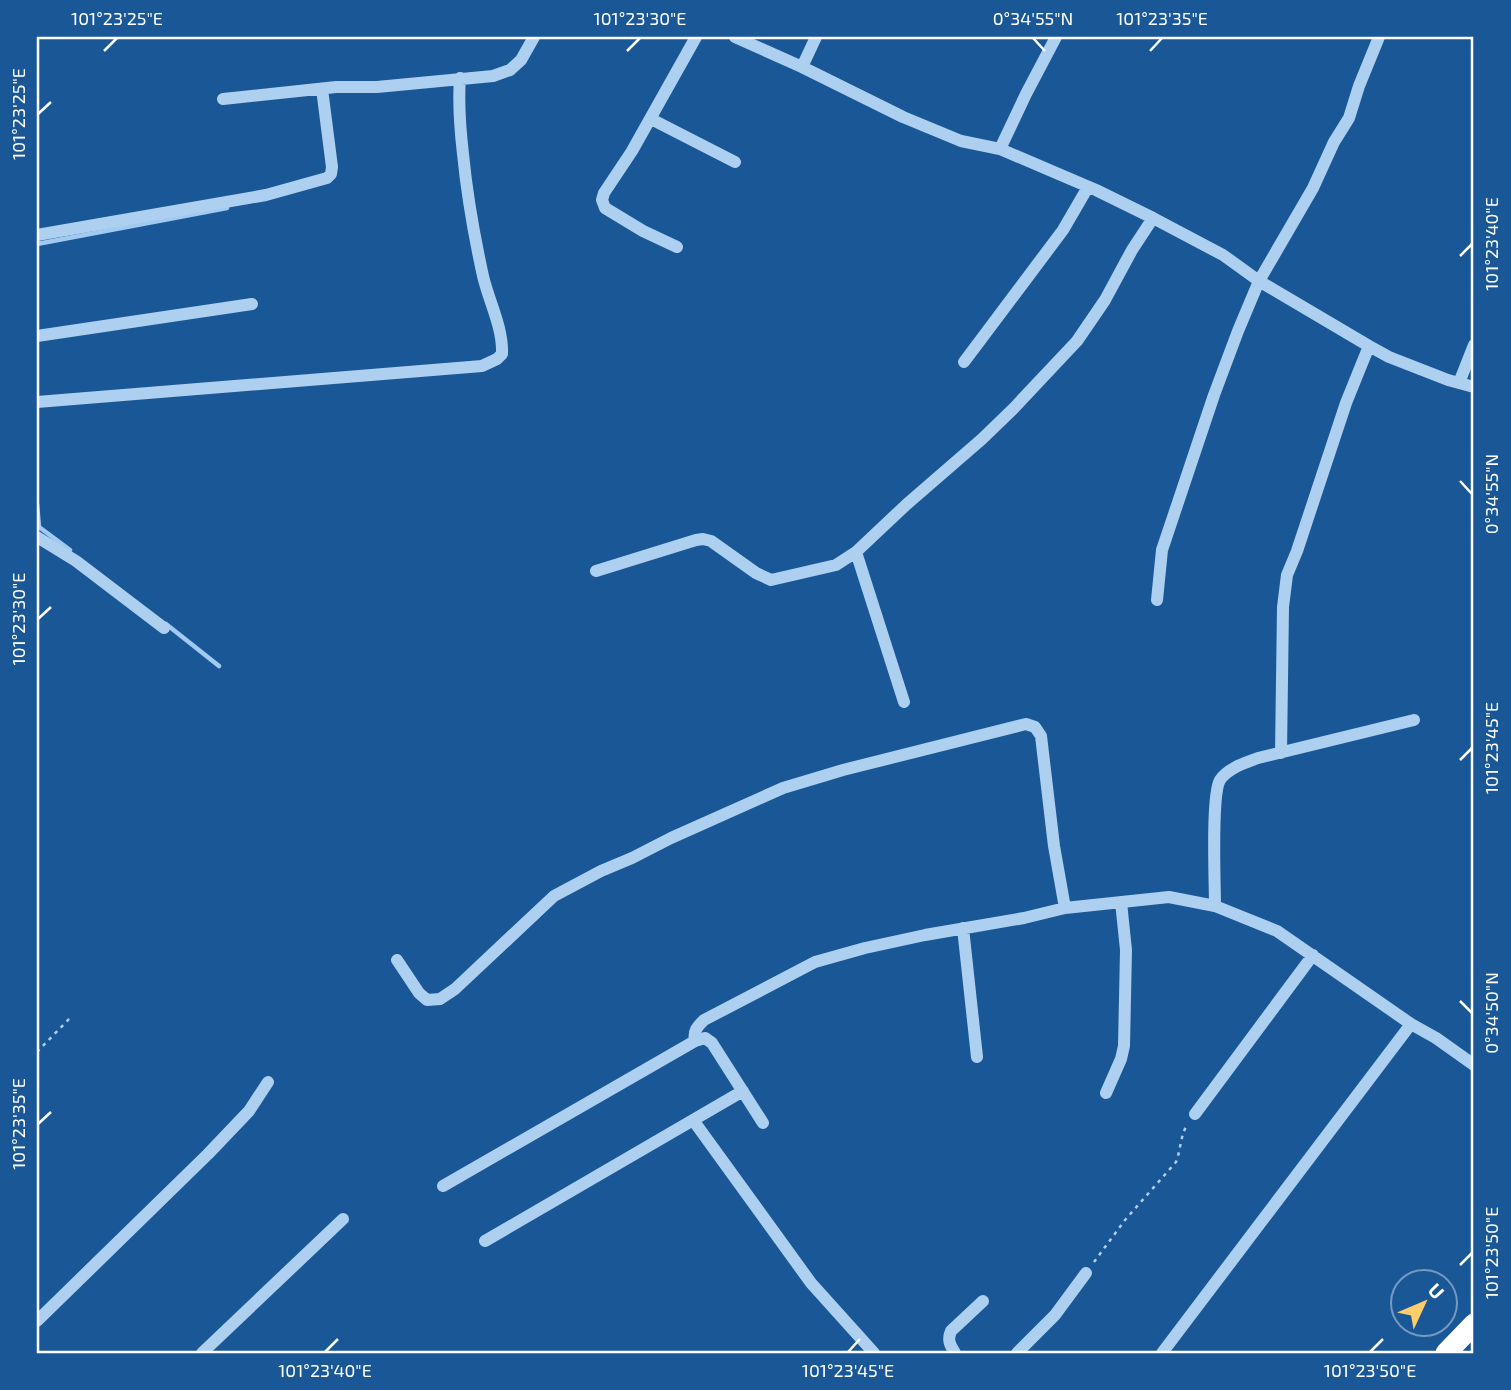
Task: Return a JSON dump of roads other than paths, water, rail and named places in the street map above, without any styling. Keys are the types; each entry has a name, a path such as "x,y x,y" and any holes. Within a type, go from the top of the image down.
{"highway":[{"path":"1446,1353 1474,1324"}],"street":[{"path":"223,99 493,76 510,70 521,60 534,37"},
{"path":"677,247 643,231 605,208 603,200 604,192 651,119 696,37"},
{"path":"735,37 903,117 961,141 1000,149 1088,187 1223,255 1259,281 1369,346 1415,367 1474,387"},
{"path":"802,67 816,37"},
{"path":"1000,149 1056,37"},
{"path":"1157,600 1162,550 1238,331 1259,281 1313,188 1334,142 1349,118 1379,37"},
{"path":"37,402 482,366 497,359 502,354 503,346 484,278 468,197 458,100 460,78"},
{"path":"37,235 266,195 327,178 332,167 322,89"},
{"path":"651,119 735,162"},
{"path":"964,362 1063,230 1088,187"},
{"path":"596,571 703,539 771,580 836,565 856,552 982,439 1077,341 1105,300 1153,218"},
{"path":"37,336 252,304"},
{"path":"1459,383 1474,345"},
{"path":"1280,752 1283,607 1287,575 1346,403 1369,346"},
{"path":"37,537 76,561 164,628"},
{"path":"856,552 904,702"},
{"path":"1215,906 1217,788 1227,773 1258,758 1414,720"},
{"path":"397,960 419,993 427,1000 440,999 482,965 554,896 671,838 783,788 1026,724 1035,727 1041,736 1054,846 1065,908"},
{"path":"695,1041 693,1034 704,1020 815,962 865,948 1065,908 1169,897 1215,906 1276,931 1474,1065"},
{"path":"1105,1093 1124,1046 1126,950 1121,902"},
{"path":"963,929 977,1057"},
{"path":"1195,1114 1313,955"},
{"path":"1162,1353 1411,1024"},
{"path":"443,1186 695,1041 705,1038 712,1043 763,1123"},
{"path":"37,1321 208,1154 249,1111 268,1082"},
{"path":"485,1241 743,1091"},
{"path":"693,1120 811,1283 874,1353"},
{"path":"202,1353 342,1219"},
{"path":"1017,1353 1055,1315 1086,1273"},
{"path":"955,1353 949,1344 951,1331 983,1301"}],"waterway":[{"path":"37,244 227,208"},
{"path":"37,504 39,527 70,550"},
{"path":"166,624 219,666"}]}
